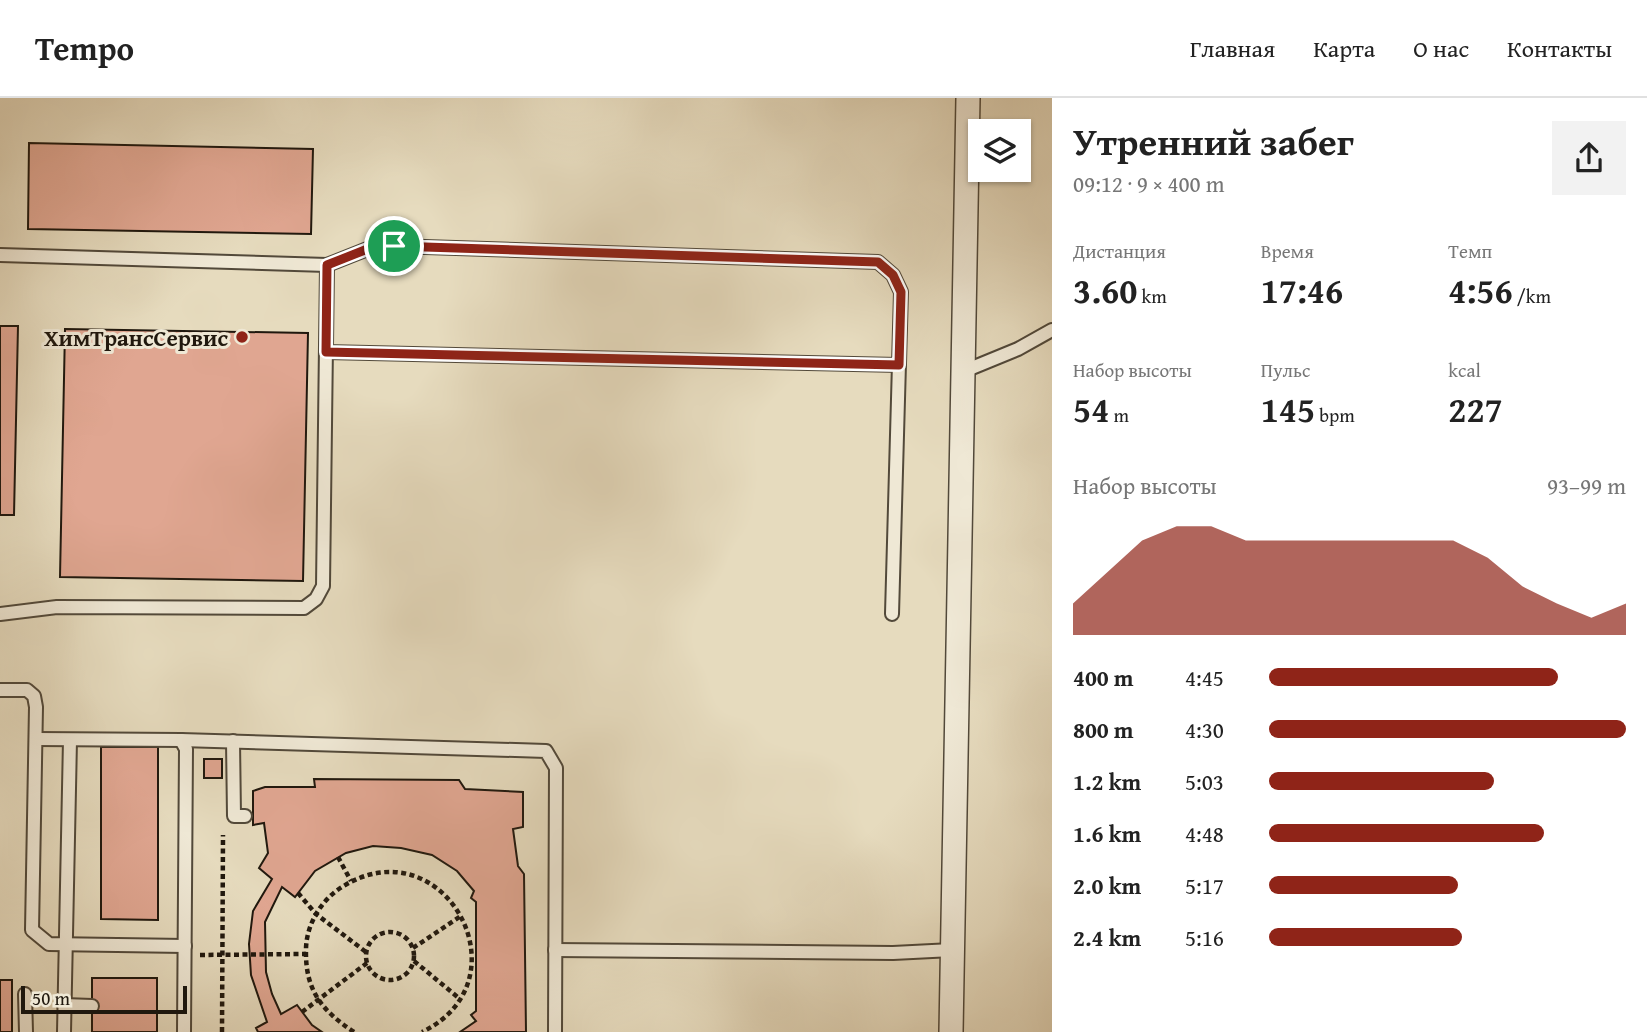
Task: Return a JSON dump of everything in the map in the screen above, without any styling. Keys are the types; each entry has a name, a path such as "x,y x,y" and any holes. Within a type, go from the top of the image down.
{"street":[{"path":"951,1032 968,98"}],"lane":[{"path":"0,255 327,265 370,248 394,246 878,262 893,275 901,292 892,614"},
{"path":"0,614 57,607 304,608 316,599 323,586 327,265"},
{"path":"962,372 1018,349 1052,330"},
{"path":"326,352 899,365"},
{"path":"0,690 27,690 34,696 37,740 32,930 49,944 185,946"},
{"path":"37,740 233,741 546,751 556,768 555,1032"},
{"path":"64,1032 70,740"},
{"path":"181,740 186,749 184,1032"},
{"path":"233,741 234,817 245,816"},
{"path":"555,950 893,953 952,950"},
{"path":"25,994 26,1032"},
{"path":"64,1005 92,1006"}],"path":[{"path":"222,1032 223,835"},
{"path":"338,857 351,881"},
{"path":"354,1032 332,1018 317,999 306,969 306,940 316,914 333,893 351,881 382,872 408,874 433,885 453,902 467,925 473,952 469,979 460,999 438,1024 422,1032"},
{"path":"298,893 316,914 366,952"},
{"path":"413,948 461,916"},
{"path":"386,931 401,934 413,948 414,961 405,975 390,980 374,974 367,963 366,952 373,938 386,931"},
{"path":"200,954 306,954"},
{"path":"414,961 460,999"},
{"path":"302,1012 367,963"}],"building":[{"path":"29,143 313,149 311,234 28,229"},
{"path":"0,326 18,326 14,515 0,515"},
{"path":"65,329 308,333 303,581 60,577"},
{"path":"101,747 158,747 158,920 101,919"},
{"path":"204,759 222,759 222,778 204,778"},
{"path":"314,779 459,780 465,789 523,792 523,827 513,829 518,866 524,874 526,1032 460,1032 476,1021 471,1015 476,1011 476,902 471,898 474,891 457,871 432,855 401,848 373,846 346,853 315,871 295,897 282,887 265,922 266,972 272,994 281,1014 297,1005 312,1025 322,1032 258,1032 256,1028 267,1022 251,975 249,944 253,911 272,879 259,868 268,853 264,823 253,825 253,791 265,787 315,787"},
{"path":"92,978 157,978 157,1032 92,1032"},
{"path":"0,980 12,980 12,1032 0,1032"}],"place":[{"name":"ХимТрансСервис","path":"242,337"}],"route":[{"path":"394,246 878,262 893,275 901,292 899,365 326,352 327,265 370,248 394,246"}]}
